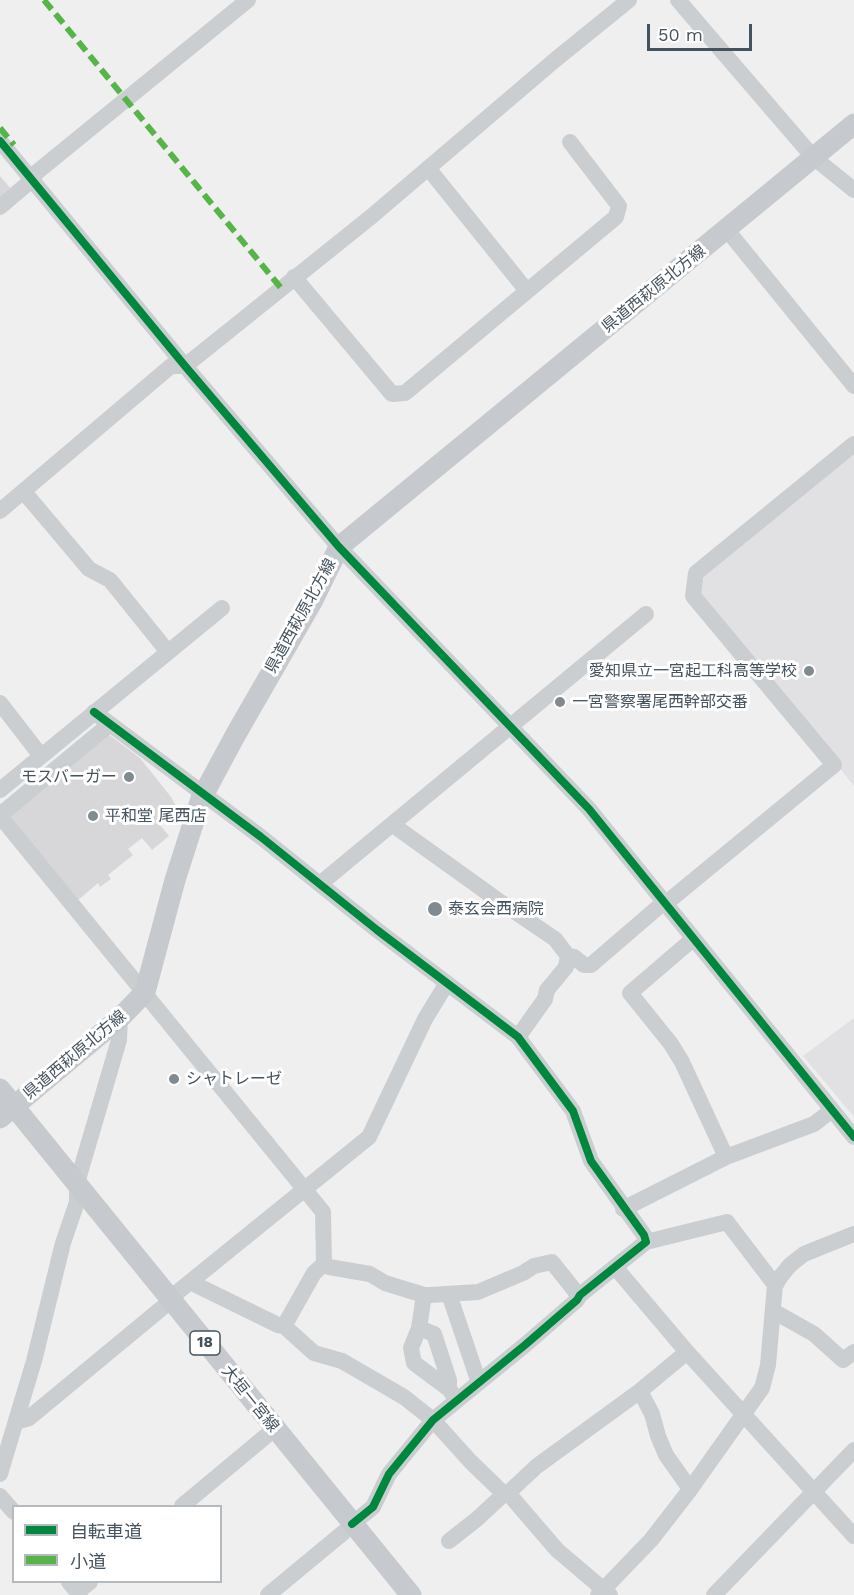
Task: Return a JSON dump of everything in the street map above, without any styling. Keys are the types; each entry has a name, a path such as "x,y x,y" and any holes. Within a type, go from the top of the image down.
{"main road":[{"name":"県道西萩原北方線","path":"4,1112 120,1018 145,992 176,880 204,794 313,600 339,548 854,124"},
{"name":"大垣一宮線","path":"0,1089 4,1112 77,1193 348,1528 395,1595"},
{"name":"大垣一宮線","path":"165,1303 266,1436 411,1595"}],"street":[{"path":"0,207 32,180 37,172 248,0"},
{"path":"0,511 171,366 185,366 372,216 629,0"},
{"path":"678,0 813,157 854,190"},
{"path":"0,141 185,366 339,548 589,808 664,904 854,1137"},
{"path":"294,277 392,394 405,393 616,217 619,206 570,142"},
{"path":"428,168 527,291"},
{"path":"727,230 854,386"},
{"path":"393,825 499,902 555,939 568,956 574,957 584,965 591,965 834,765 693,596 696,573 854,444"},
{"path":"24,492 89,569 110,580 168,652"},
{"path":"0,790 222,608"},
{"path":"321,883 646,614"},
{"path":"0,703 41,756"},
{"path":"94,712 321,883 377,930 518,1037 573,1111 591,1161 646,1242"},
{"path":"110,724 0,816 323,1212 324,1264 314,1273 284,1326"},
{"path":"693,939 630,993 671,1044 682,1062 726,1157"},
{"path":"518,1037 545,999 547,990 566,967 568,956"},
{"path":"16,1422 29,1418 190,1282 369,1137 425,1019 447,983"},
{"path":"0,1473 16,1422 119,1040 120,1018"},
{"path":"623,1209 726,1157 814,1124 832,1110"},
{"path":"268,1595 374,1507 389,1474 453,1394 480,1381 646,1242 727,1222 772,1281 777,1283"},
{"path":"190,1282 284,1326 314,1353 342,1361 404,1397 433,1420 557,1550 604,1594 651,1540 690,1490 762,1388 766,1378 777,1283 789,1265 804,1254 854,1234"},
{"path":"324,1264 328,1267 370,1274 385,1283 424,1295 478,1292 534,1266 552,1262 579,1296"},
{"path":"615,1267 687,1352 744,1412 854,1536"},
{"path":"449,1294 480,1381"},
{"path":"424,1295 419,1328 411,1348 414,1363 453,1394"},
{"path":"773,1311 814,1334 843,1360 854,1352"},
{"path":"419,1328 434,1334 453,1394"},
{"path":"449,1541 537,1466 640,1390 687,1352"},
{"path":"640,1390 652,1414 666,1455 690,1490"},
{"path":"183,1505 266,1436"},
{"path":"714,1595 854,1450"},
{"path":"0,1496 12,1510"}],"shaded area":[{"name":"愛知県立一宮起工科高等学校","path":"854,453 854,786 701,595 704,577"},
{"path":"854,1018 854,1117 803,1056"}],"building":[{"path":"0,176 10,188 0,197"},
{"path":"108,734 140,758 177,808 174,814 160,825 169,836 152,850 142,838 128,849 133,855 108,875 111,879 100,887 98,883 77,901 8,816"}],"marked path":[{"path":"44,0 281,288"},
{"path":"0,128 14,145"}],"cycle path":[{"path":"0,141 185,366 339,547 589,809 854,1137"},
{"path":"94,712 261,837 377,930 518,1037 573,1111 591,1161 644,1235 646,1242 433,1420 389,1474 373,1507 352,1524"}],"place":[{"name":"愛知県立一宮起工科高等学校","path":"809,671"},
{"name":"一宮警察署尾西幹部交番","path":"560,702"},
{"name":"モスバーガー","path":"129,777"},
{"name":"平和堂 尾西店","path":"93,816"},
{"name":"泰玄会西病院","path":"435,909"},
{"name":"シャトレーゼ","path":"174,1079"}]}
